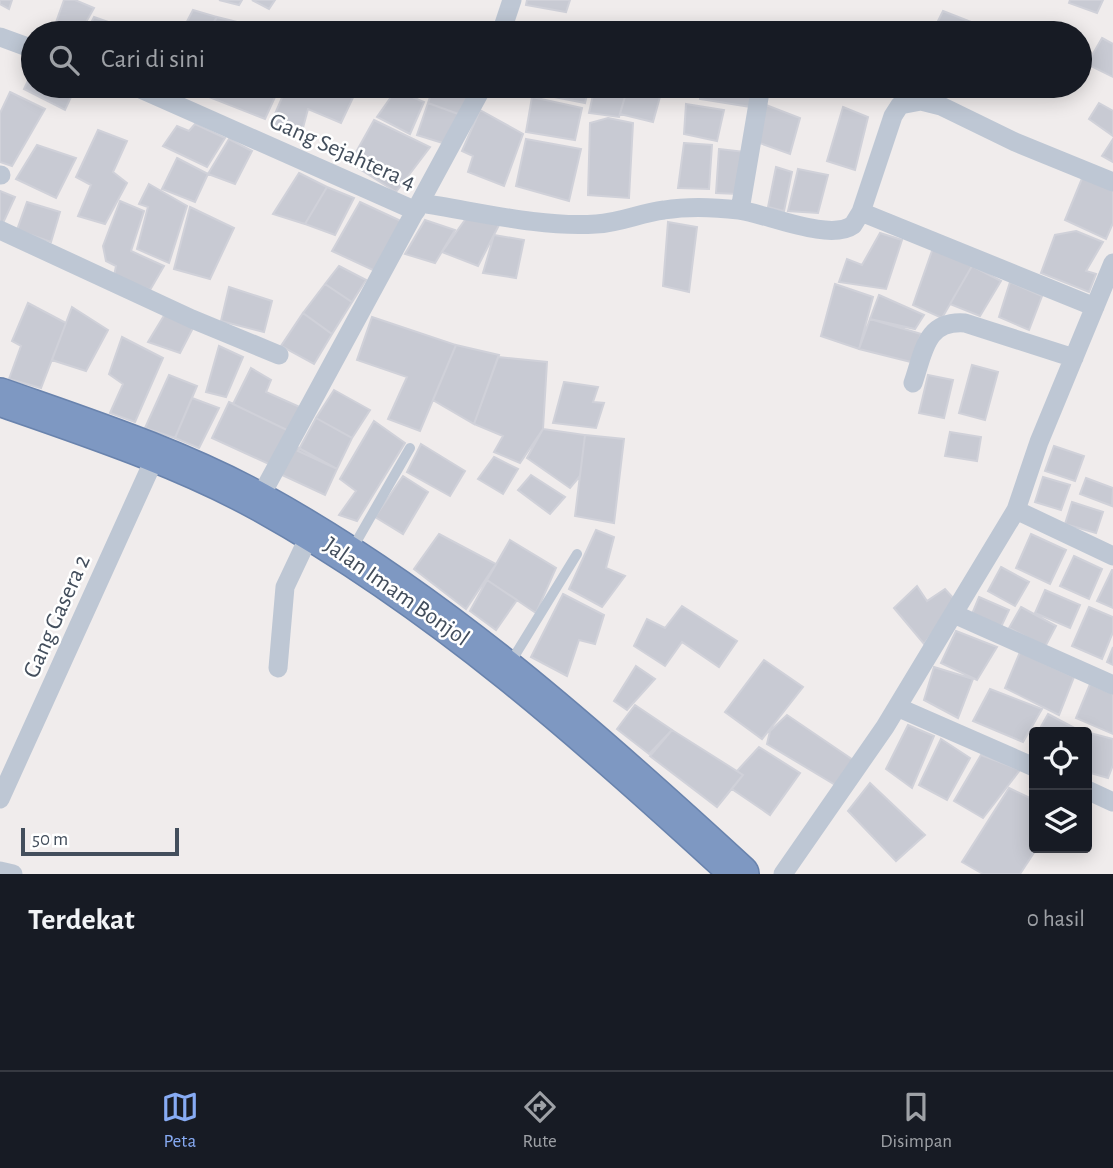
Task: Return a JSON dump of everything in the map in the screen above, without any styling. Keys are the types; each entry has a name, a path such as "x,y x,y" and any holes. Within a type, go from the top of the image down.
{"highway":[{"name":"Jalan Imam Bonjol","path":"0,397 157,453 258,501 349,555 507,669 607,752 740,874"}],"street":[{"path":"505,21 512,0"},
{"path":"0,37 21,45"},
{"name":"Gang Sejahtera 4","path":"162,98 418,207 573,224 624,222 645,214 684,207 740,210 836,231 853,225 861,212"},
{"path":"258,501 477,98"},
{"path":"740,210 759,98"},
{"path":"1095,307 861,212 893,116 900,105 922,101 941,106 1015,142 1113,182"},
{"path":"0,230 192,319 279,355"},
{"path":"783,874 897,706 1016,510 1039,442 1113,263"},
{"path":"913,383 930,337 938,326 948,322 965,323 1074,358"},
{"name":"Gang Gasera 2","path":"0,799 157,453"},
{"path":"1016,510 1113,556"},
{"path":"278,668 285,587 311,532"},
{"path":"954,614 1113,685"},
{"path":"897,706 1029,765"},
{"path":"1092,792 1113,802"},
{"path":"0,871 13,874"}],"lane":[{"path":"349,555 410,448"},
{"path":"507,669 577,554"}],"building":[{"path":"0,0 12,0 9,9 0,4"},
{"path":"64,0 75,0 94,8 87,21 56,21"},
{"path":"219,0 242,0 239,5"},
{"path":"252,0 275,0 269,9"},
{"path":"527,0 570,0 566,12 526,5"},
{"path":"1070,0 1103,0 1097,13 1069,3"},
{"path":"193,10 217,17 214,21 187,21"},
{"path":"943,11 969,21 938,21"},
{"path":"217,17 233,21 214,21"},
{"path":"1102,38 1113,44 1113,77 1092,66 1092,55"},
{"path":"10,92 45,109 12,166 0,162 0,113"},
{"path":"42,98 70,98 65,110"},
{"path":"212,98 275,98 265,119"},
{"path":"282,98 353,98 341,123 308,109 300,139 271,123"},
{"path":"390,98 415,98 424,102 410,134 377,117"},
{"path":"430,98 467,98 461,115 428,103"},
{"path":"532,98 582,108 575,140 526,132"},
{"path":"559,98 586,98 585,103"},
{"path":"592,98 625,98 619,117 589,113"},
{"path":"625,98 660,98 653,122 620,114"},
{"path":"700,98 753,98 751,107"},
{"path":"428,103 461,115 446,144 417,135"},
{"path":"1099,103 1113,111 1113,136 1089,119"},
{"path":"686,104 724,110 717,141 684,134"},
{"path":"766,105 800,118 790,154 757,142"},
{"path":"843,107 868,117 855,170 827,161"},
{"path":"480,110 523,134 504,186 468,172 473,156 462,151"},
{"path":"608,118 633,123 629,198 588,195 590,123"},
{"path":"374,120 430,147 396,192 350,163"},
{"path":"195,124 225,138 207,167 163,146 177,126 189,131"},
{"path":"98,130 127,141 113,172 127,183 105,224 78,216 91,185 76,177"},
{"path":"229,139 252,151 235,184 208,174"},
{"path":"526,139 581,149 569,201 516,186"},
{"path":"1113,139 1113,162 1102,156"},
{"path":"684,143 712,145 709,189 678,188"},
{"path":"37,145 76,158 56,198 16,179"},
{"path":"719,149 746,152 738,194 716,193"},
{"path":"177,158 208,174 195,202 162,189"},
{"path":"776,167 792,172 784,211 768,207"},
{"path":"798,169 828,175 818,213 788,211"},
{"path":"299,173 327,187 305,224 273,214"},
{"path":"1083,176 1113,188 1113,223 1106,239 1065,220"},
{"path":"149,184 187,206 169,263 137,249 148,207 139,204"},
{"path":"327,187 354,198 335,235 305,224"},
{"path":"0,191 15,197 3,223 0,222"},
{"path":"120,201 144,211 131,251 164,266 150,290 114,276 116,266 106,261 103,246"},
{"path":"27,202 60,212 51,242 17,230"},
{"path":"360,202 403,222 375,271 332,251"},
{"path":"190,207 234,228 210,279 174,269"},
{"path":"470,213 499,225 478,266 442,252"},
{"path":"425,220 455,230 435,263 405,254"},
{"path":"668,222 697,227 689,292 663,286"},
{"path":"1076,231 1103,242 1086,271 1096,274 1089,292 1041,273 1055,235"},
{"path":"880,233 902,240 886,289 839,282 847,259 862,265"},
{"path":"494,235 524,240 516,278 483,273"},
{"path":"933,248 972,266 942,318 913,305"},
{"path":"339,266 366,280 352,302 325,284"},
{"path":"972,266 1001,281 980,316 950,304"},
{"path":"1010,282 1042,296 1029,330 999,317"},
{"path":"325,284 352,302 332,334 303,313"},
{"path":"835,284 873,297 859,349 821,336"},
{"path":"229,287 272,301 264,332 221,321"},
{"path":"879,295 924,315 915,329 870,319"},
{"path":"28,303 66,323 41,388 9,379 21,346 12,341"},
{"path":"72,307 108,330 86,371 52,360"},
{"path":"303,313 332,334 314,364 281,346"},
{"path":"165,314 194,326 180,353 148,342"},
{"path":"372,317 456,345 420,431 388,419 407,377 357,360"},
{"path":"870,319 921,334 911,362 859,349"},
{"path":"122,337 163,358 135,422 110,413 123,384 109,374"},
{"path":"456,345 499,355 474,424 433,400"},
{"path":"219,346 243,357 226,397 206,392"},
{"path":"498,357 547,362 543,429 520,463 494,452 503,436 474,424"},
{"path":"972,365 998,372 985,420 959,413"},
{"path":"251,368 271,380 266,392 302,408 291,432 233,404"},
{"path":"169,375 197,386 175,438 145,428"},
{"path":"928,375 953,380 944,418 919,413"},
{"path":"564,382 598,387 593,402 604,403 596,428 553,423"},
{"path":"334,390 370,410 352,438 316,418"},
{"path":"192,398 219,408 199,448 175,438"},
{"path":"229,402 291,432 271,465 212,438"},
{"path":"316,418 352,438 337,469 298,451"},
{"path":"374,421 405,443 357,521 339,515 356,491 340,479"},
{"path":"543,429 585,435 580,476 570,488 527,458"},
{"path":"950,432 981,437 977,461 945,456"},
{"path":"585,435 624,439 614,523 575,516"},
{"path":"421,444 465,471 450,496 407,472"},
{"path":"1054,446 1084,456 1075,481 1045,471"},
{"path":"297,447 337,469 325,495 280,474"},
{"path":"494,457 518,469 503,494 478,479"},
{"path":"531,475 565,497 550,514 518,490"},
{"path":"403,476 428,492 403,534 375,517"},
{"path":"1043,477 1070,485 1061,510 1035,502"},
{"path":"1086,478 1113,488 1112,506 1080,494"},
{"path":"1072,502 1103,512 1096,533 1065,524"},
{"path":"596,530 614,537 606,568 625,576 602,607 569,589"},
{"path":"439,534 496,564 466,609 414,569"},
{"path":"1031,534 1066,550 1050,584 1016,568"},
{"path":"510,540 556,568 536,613 487,580"},
{"path":"1074,556 1102,569 1089,599 1060,586"},
{"path":"1001,567 1029,582 1015,606 988,591"},
{"path":"1113,570 1113,608 1097,601"},
{"path":"487,580 517,600 496,630 470,611"},
{"path":"917,586 927,601 945,589 956,601 924,644 894,608"},
{"path":"1045,590 1080,605 1070,628 1035,613"},
{"path":"563,594 604,615 595,644 579,640 567,676 531,657"},
{"path":"979,597 1009,610 1001,627 972,614"},
{"path":"682,606 737,641 719,667 682,642 665,666 634,646 647,619 665,628"},
{"path":"1021,607 1056,626 1045,647 1009,628"},
{"path":"1089,607 1113,617 1113,632 1102,659 1072,646"},
{"path":"956,631 997,647 977,680 941,663"},
{"path":"1113,647 1113,665 1107,662"},
{"path":"1020,652 1074,677 1059,715 1005,688"},
{"path":"764,660 803,687 762,739 725,712"},
{"path":"636,666 655,679 627,710 614,701"},
{"path":"934,667 973,679 958,718 924,700"},
{"path":"1090,684 1113,694 1113,734 1076,718"},
{"path":"990,689 1042,709 1032,727 1029,727 1023,742 973,721"},
{"path":"635,705 672,730 649,754 617,729"},
{"path":"1048,714 1073,727 1041,727"},
{"path":"787,715 856,762 837,786 767,744 770,731"},
{"path":"908,725 934,736 912,788 886,769"},
{"path":"672,730 743,775 717,807 650,756"},
{"path":"1092,734 1113,739 1113,765 1108,778 1092,773"},
{"path":"941,739 970,758 947,800 919,785"},
{"path":"759,747 800,773 770,815 732,789 743,775 737,771"},
{"path":"981,755 1020,770 983,818 954,801"},
{"path":"870,783 925,835 896,861 848,811"},
{"path":"1009,788 1029,798 1029,853 1034,853 1020,874 983,874 962,862"}]}
